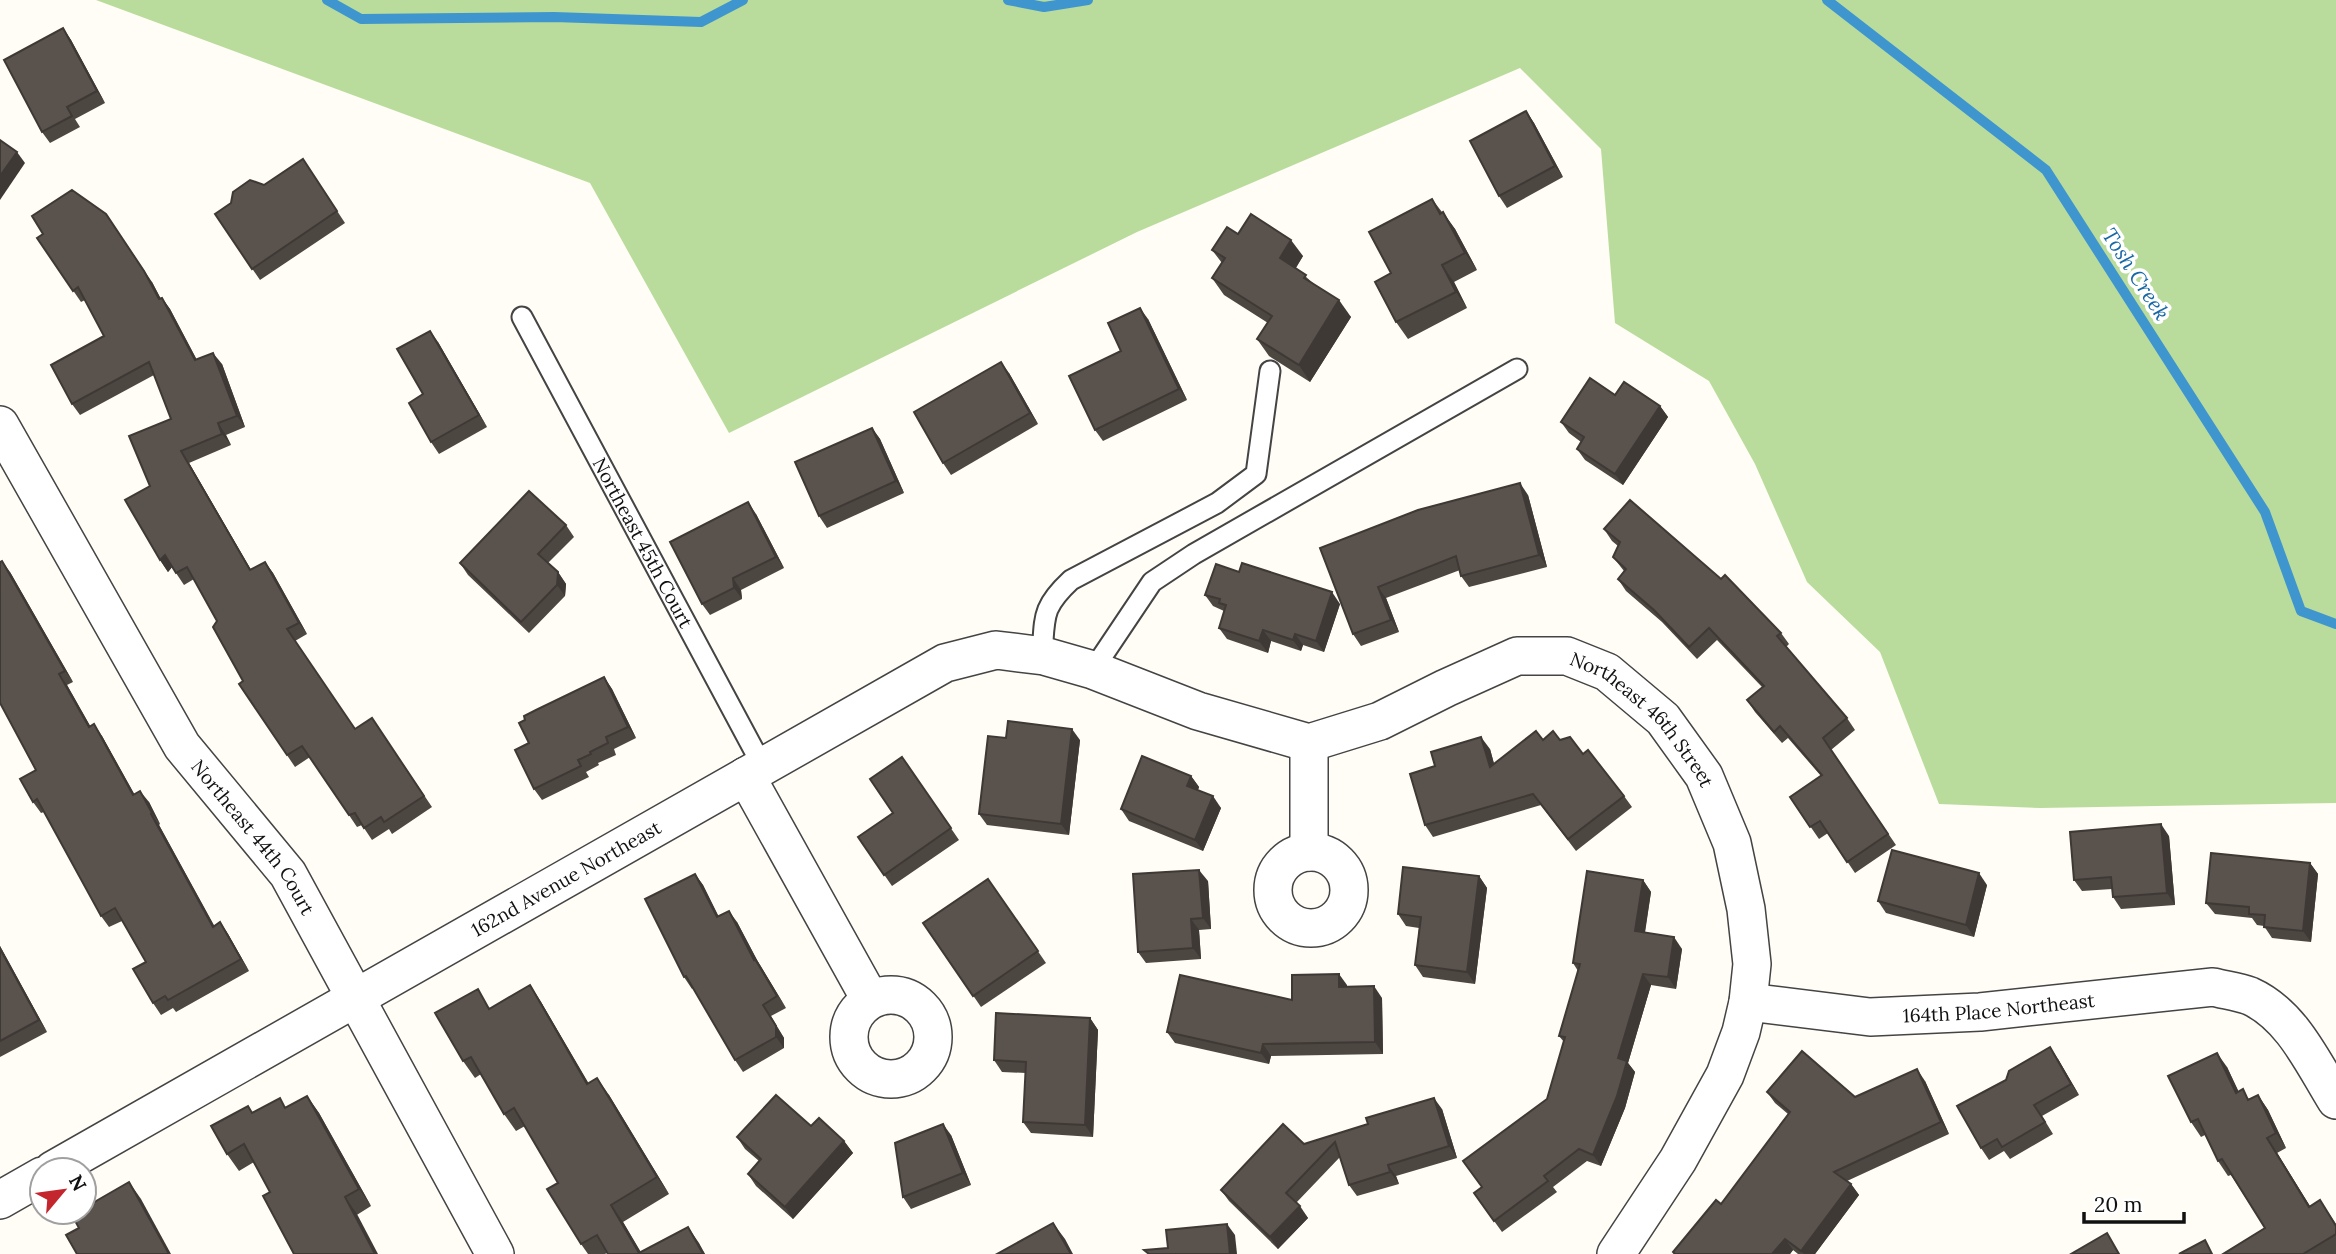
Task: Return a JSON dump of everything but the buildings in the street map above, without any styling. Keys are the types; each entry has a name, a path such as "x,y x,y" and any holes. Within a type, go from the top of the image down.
{"street":[{"name":"Northeast 44th Court","path":"0,425 182,746 288,874 495,1254"},
{"name":"162nd Avenue Northeast","path":"78,1156 945,663 996,650 1042,656 1093,670"},
{"name":"Northeast 46th Street","path":"1309,743 1380,721 1517,656 1567,656 1607,672 1663,719 1704,776 1732,843 1746,909 1752,964 1748,1002 1741,1032 1725,1075 1678,1160 1616,1254"},
{"path":"1093,670 1198,711 1309,743 1309,852"},
{"name":"Northeast 45th Court","path":"754,771 870,999"},
{"name":"164th Place Northeast","path":"1748,1002 1870,1017 1980,1012 2213,987 2250,996 2271,1009 2292,1030 2336,1100"},
{"path":"0,1200 28,1184"}],"lane":[{"name":"Northeast 45th Court","path":"522,317 754,771"},
{"path":"1093,670 1152,582 1194,554 1517,369"},
{"path":"1042,656 1045,616 1052,598 1071,580 1217,503 1256,474 1270,371"}],"green space":[{"path":"96,0 2336,0 2336,803 2040,808 1939,804 1880,652 1807,582 1755,464 1709,381 1615,323 1601,149 1520,68 1137,232 729,433 590,183"}],"waterway":[{"name":"Tosh Creek","path":"327,0 361,19 554,17 701,22 743,0"},
{"name":"Tosh Creek","path":"1008,0 1044,7 1088,0"},
{"name":"Tosh Creek","path":"1827,0 2046,170 2265,512 2301,611 2336,624"}]}
